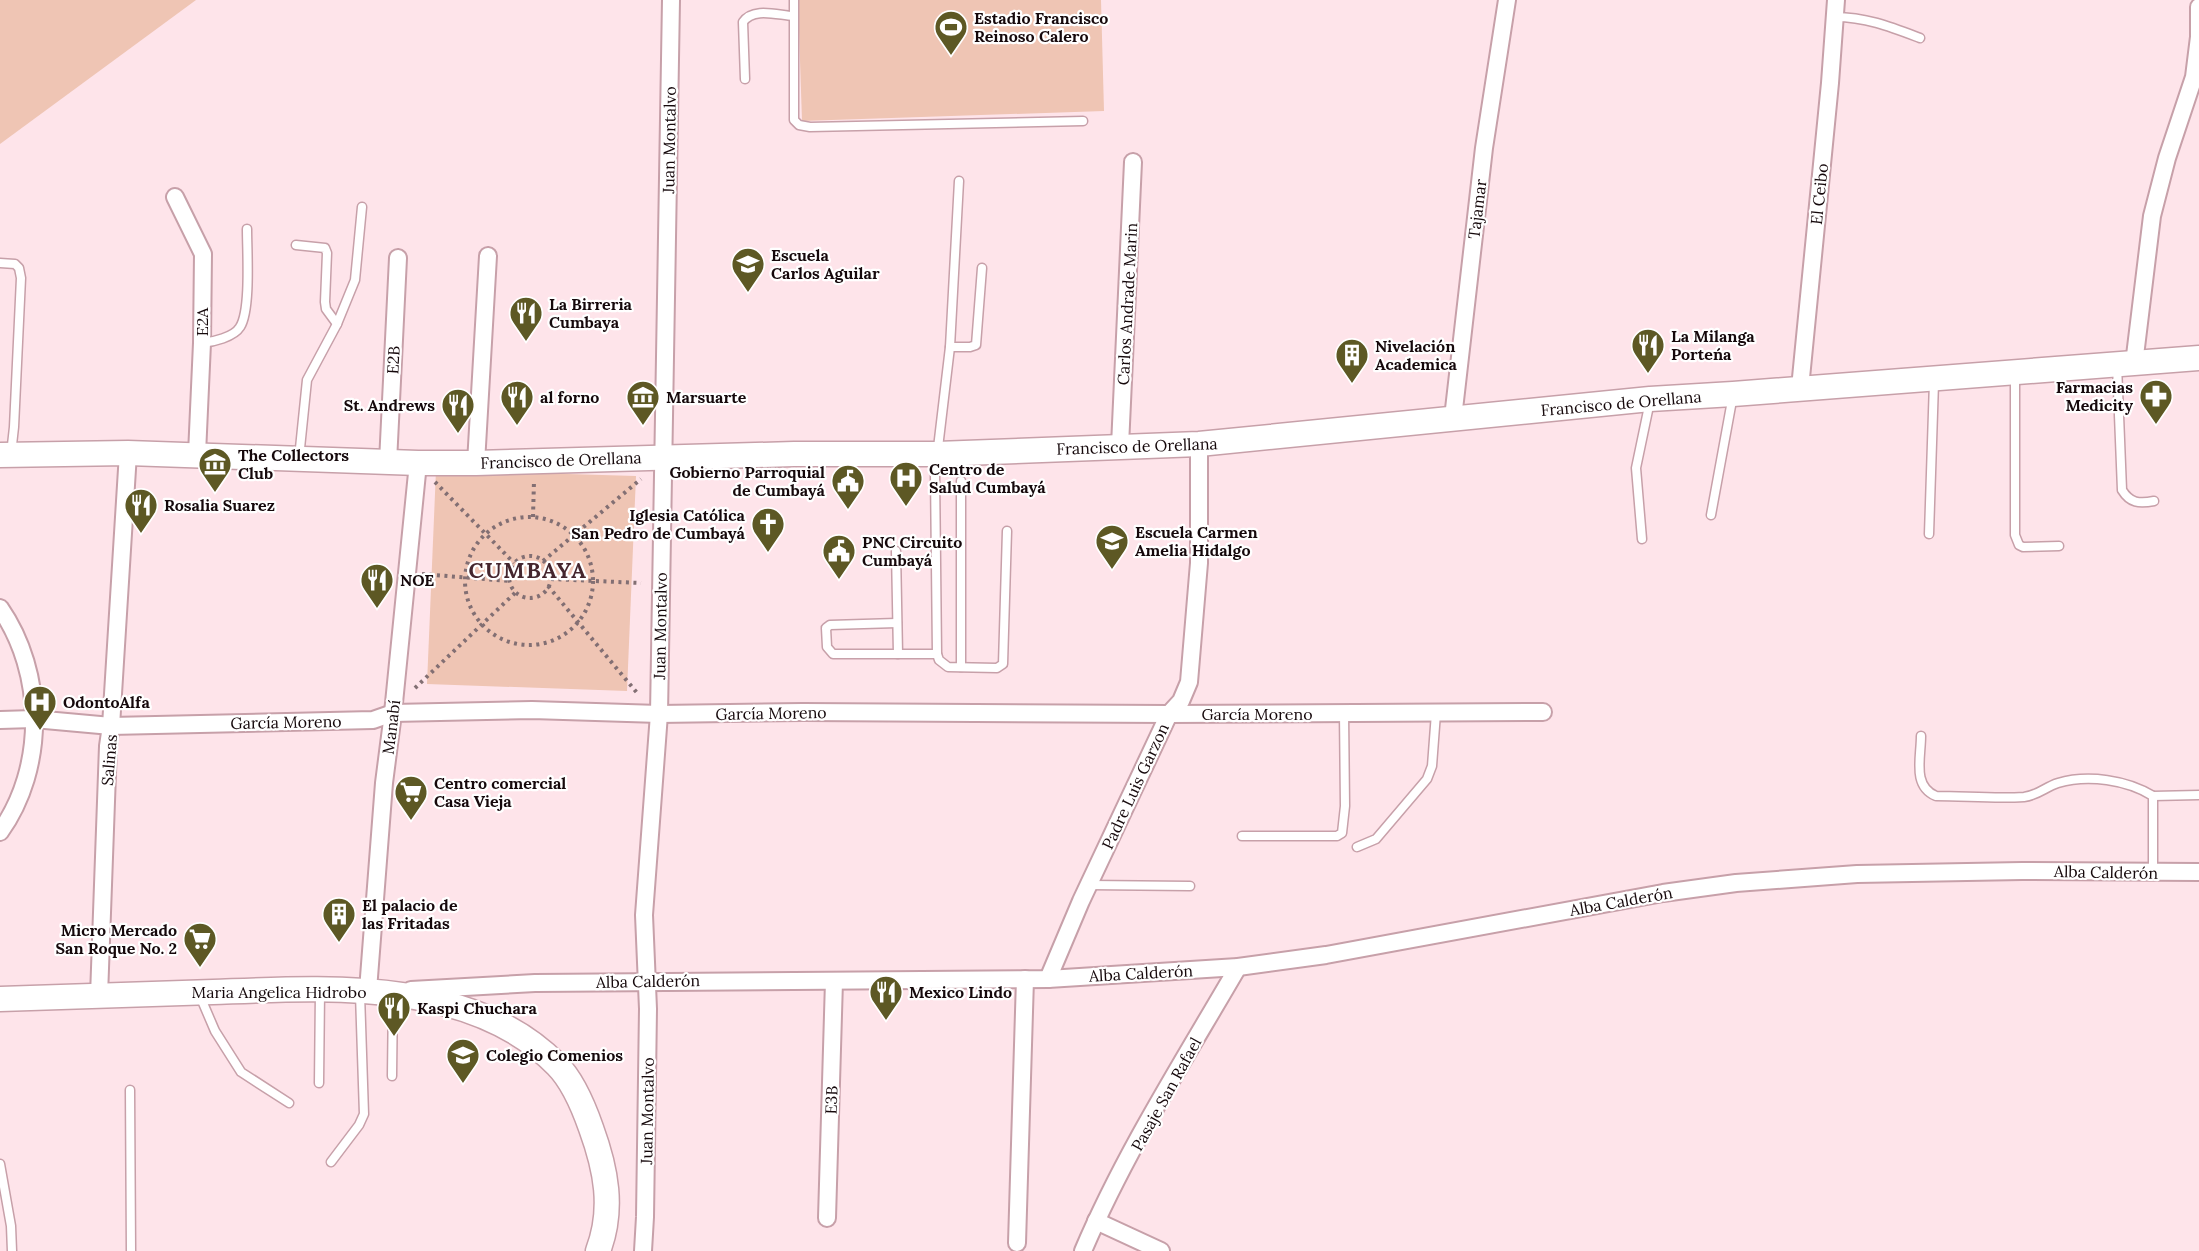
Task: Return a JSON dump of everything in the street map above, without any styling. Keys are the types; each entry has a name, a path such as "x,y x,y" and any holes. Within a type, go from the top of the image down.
{"street":[{"name":"Juan Montalvo","path":"643,1251 648,981 644,915 659,714 671,0"},
{"name":"Tajamar","path":"1453,418 1484,148 1507,0"},
{"path":"2126,364 2152,216 2167,158 2194,77 2199,37 2199,7"},
{"name":"El Ceibo","path":"1800,388 1826,128 1835,8"},
{"name":"Carlos Andrade Marin","path":"1120,447 1133,162"},
{"name":"E2A","path":"174,197 203,254 197,454"},
{"path":"476,463 488,256"},
{"name":"E2B","path":"388,462 398,258"},
{"name":"Francisco de Orellana","path":"5,454 197,454 388,462 426,472 476,463 663,457 937,454 1200,444 1650,399 2199,358"},
{"name":"Padre Luis Garzon","path":"1048,979 1169,714 1181,701 1189,682 1199,563 1200,444"},
{"name":"Salinas","path":"99,996 108,746 128,453"},
{"name":"Manabí","path":"376,992 384,783 426,472"},
{"path":"0,608 12,629 30,676 34,719 33,752 26,783 12,816 0,832"},
{"name":"García Moreno","path":"0,720 34,719 111,726 373,720 393,713 532,710 659,714 1543,712"},
{"name":"Alba Calderón","path":"376,992 535,983 1025,980 1238,967 1326,955 1663,893 1736,883 1869,874 2022,871 2199,872"},
{"name":"Pasaje San Rafael","path":"1083,1251 1096,1221 1150,1121 1238,967"},
{"path":"1017,1243 1025,980"},
{"name":"E3B","path":"827,1218 834,981"},
{"name":"Maria Angelica Hidrobo","path":"0,999 320,989 376,992 451,1005 482,1016 520,1035 558,1065 583,1107 599,1151 608,1196 603,1239 598,1251"},
{"path":"1096,1221 1161,1251"}],"lane":[{"path":"794,0 794,120 799,125 810,127 1083,121"},
{"path":"1835,8 1855,17 1878,22 1920,38"},
{"path":"745,79 743,22 748,16 756,13 793,16"},
{"path":"959,181 950,347 935,473 937,654 942,664 948,667 997,668 1003,664 1006,531"},
{"path":"299,459 307,380 337,324 355,280 362,207"},
{"path":"202,343 232,333 240,327 247,302 247,229"},
{"path":"296,245 325,248 327,253 326,309 337,324"},
{"path":"0,263 15,264 19,268 21,278 14,427 5,454"},
{"path":"950,347 976,345 982,268"},
{"path":"2126,364 2122,490 2127,499 2136,503 2154,501"},
{"path":"2015,372 2015,535 2019,545 2023,547 2059,546"},
{"path":"1929,534 1934,377"},
{"path":"1712,515 1733,394"},
{"path":"1642,539 1636,468 1650,399"},
{"path":"961,481 962,667"},
{"path":"896,551 898,654"},
{"path":"897,623 830,625 826,628 826,647 833,654 937,654"},
{"path":"1242,836 1337,836 1342,833 1345,806 1344,713"},
{"path":"1357,848 1376,839 1427,779 1432,766 1436,713"},
{"path":"1921,736 1920,780 1928,793 1936,796 2024,797 2038,794 2055,784 2069,780 2120,782 2140,788 2153,796 2199,795"},
{"path":"2153,796 2153,873"},
{"path":"1089,885 1190,886"},
{"path":"319,1083 320,989"},
{"path":"198,992 234,1064 241,1072 289,1103"},
{"path":"376,992 392,1076"},
{"path":"331,1162 359,1125 364,1114 376,992"},
{"path":"130,1090 131,1251"},
{"path":"0,1164 11,1226 12,1251"}],"path":[{"path":"426,472 514,563"},
{"path":"543,561 644,476"},
{"path":"533,491 533,517"},
{"path":"533,517 553,521 575,536 588,556 593,581 586,610 578,622 553,640 538,644 507,641 482,624 469,602 465,577 472,554 485,534 512,519 533,517"},
{"path":"525,556 532,556 543,561 550,572 548,586 533,597 516,592 509,581 514,563 525,556"},
{"path":"422,574 509,581"},
{"path":"550,579 641,583"},
{"path":"548,586 638,694"},
{"path":"415,688 516,592"}],"shaded area":[{"path":"0,0 196,0 0,144"},
{"name":"Estadio Francisco Reinoso Calero","path":"798,0 1101,0 1104,111 802,121"},
{"path":"436,470 636,476 627,691 427,684"}],"place":[{"name":"Estadio Francisco Reinoso Calero","path":"951,56"},
{"name":"Escuela Carlos Aguilar","path":"748,293"},
{"name":"La Birreria Cumbaya","path":"526,342"},
{"name":"La Milanga Porteńa","path":"1648,374"},
{"name":"Nivelación Academica","path":"1352,384"},
{"name":"Farmacias Medicity","path":"2156,425"},
{"name":"al forno","path":"517,426"},
{"name":"Marsuarte","path":"643,426"},
{"name":"St. Andrews","path":"458,434"},
{"name":"The Collectors Club","path":"215,493"},
{"name":"Centro de Salud Cumbayá","path":"906,507"},
{"name":"Gobierno Parroquial de Cumbayá","path":"848,510"},
{"name":"Rosalia Suarez","path":"141,534"},
{"name":"Iglesia Católica San Pedro de Cumbayá","path":"768,553"},
{"name":"Escuela Carmen Amelia Hidalgo","path":"1112,570"},
{"name":"PNC Circuito Cumbayá","path":"839,580"},
{"name":"NOE","path":"377,609"},
{"name":"OdontoAlfa","path":"40,731"},
{"name":"Centro comercial Casa Vieja","path":"411,821"},
{"name":"El palacio de las Fritadas","path":"339,943"},
{"name":"Micro Mercado San Roque No. 2","path":"200,968"},
{"name":"Mexico Lindo","path":"886,1021"},
{"name":"Kaspi Chuchara","path":"394,1037"},
{"name":"Colegio Comenios","path":"463,1084"}],"district":[{"name":"CUMBAYA","path":"528,570"}]}
